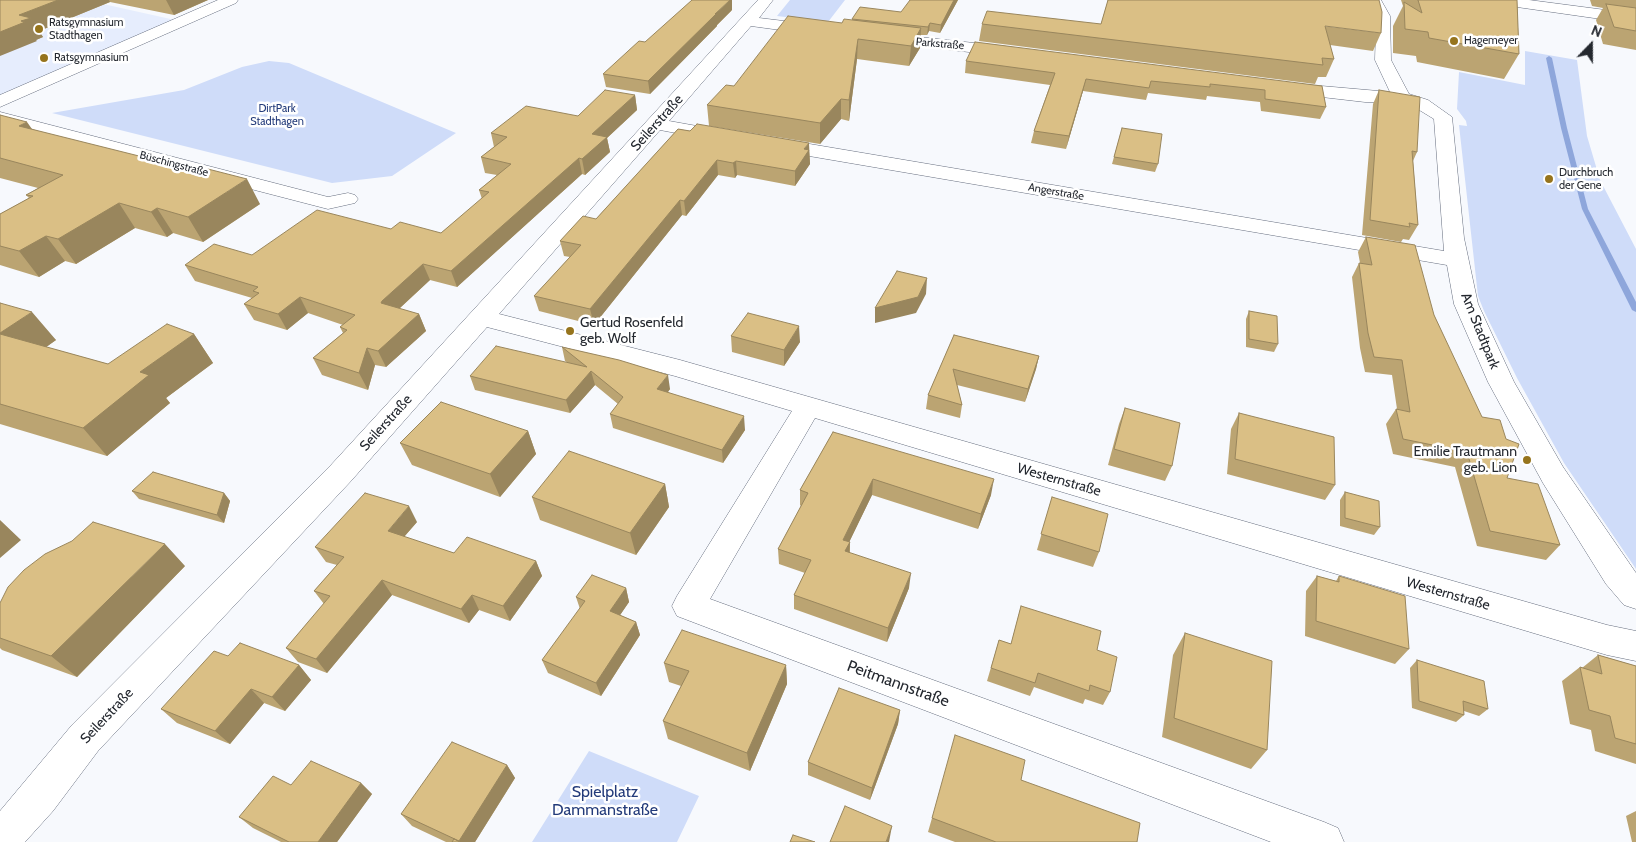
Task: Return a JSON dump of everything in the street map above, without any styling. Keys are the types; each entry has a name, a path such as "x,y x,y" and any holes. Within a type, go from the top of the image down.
{"street":[{"path":"0,102 231,0"},
{"name":"Seilerstraße","path":"0,840 39,797 85,738 341,473 766,0"},
{"path":"1268,86 1365,97 1402,98 1383,60 1384,29 1382,16 1374,0"},
{"path":"1496,0 1636,19"},
{"path":"747,21 833,32"},
{"name":"Parkstraße","path":"862,35 1027,54"},
{"name":"Am Stadtpark","path":"1402,98 1434,110 1443,117 1456,260 1466,304 1501,382 1552,476 1617,574 1636,595"},
{"name":"Büschingstraße","path":"0,118 328,203 348,199"},
{"name":"Angerstraße","path":"656,124 1456,260"},
{"name":"Westernstraße","path":"481,317 680,368 1607,640 1636,646"},
{"name":"Peitmannstraße","path":"808,407 689,606 1324,842"}],"shaded area":[{"name":"Ratsgymnasium","path":"0,0 85,0 175,20 0,96"}],"green space":[{"path":"790,0 845,0 828,22 777,16"},
{"path":"1525,51 1577,60 1587,136 1600,180 1636,249 1636,569 1564,463 1517,378 1478,296 1459,125 1467,126 1466,121 1457,109 1459,72 1525,85"},
{"name":"DirtPark Stadthagen","path":"269,61 289,63 456,133 392,176 332,183 52,113 184,90 242,67"},
{"name":"Spielplatz Dammanstraße","path":"589,751 699,796 677,842 532,842"}],"building":[{"path":"0,0 58,0 19,15 31,18 0,32"},
{"path":"692,0 730,0 648,81 603,74 639,41 645,42"},
{"path":"910,0 954,0 941,25 930,23 928,27 852,19 860,7 901,12"},
{"path":"1108,0 1379,0 1382,12 1381,33 1325,26 1334,59 1322,58 1323,65 982,24 987,11 1101,24"},
{"path":"1418,0 1517,0 1519,54 1429,38 1428,32 1405,29 1404,2 1422,13"},
{"path":"1606,4 1636,8 1636,31 1614,27"},
{"path":"788,16 842,23 844,19 921,28 911,46 858,39 849,100 841,99 820,123 707,105 726,85 734,86"},
{"path":"975,42 1322,86 1326,107 1265,99 1265,90 1210,84 1210,87 1151,81 1149,88 1086,79 1069,136 1034,131 1055,73 966,61"},
{"path":"605,90 635,95 592,134 607,137 582,159 579,158 451,271 423,264 382,301 381,303 419,314 378,351 367,348 359,373 313,358 347,330 340,327 355,315 300,297 278,314 244,304 259,293 253,291 258,287 185,265 214,244 252,255 317,210 391,229 400,222 441,233 489,192 479,190 511,164 481,157 507,137 491,133 526,106 578,116"},
{"path":"1379,90 1420,97 1417,152 1412,151 1418,225 1409,223 1410,227 1370,220"},
{"path":"0,115 27,122 19,126 199,171 204,168 247,179 188,217 157,208 151,212 119,203 58,239 46,236 19,251 0,246 0,214 33,196 26,195 63,175 0,158"},
{"path":"697,124 809,143 804,149 809,150 795,171 736,161 733,163 717,160 684,201 680,200 590,309 534,296 581,245 560,241 583,216 596,219 678,129 690,131"},
{"path":"1122,128 1162,134 1158,164 1114,157"},
{"path":"1366,237 1415,245 1434,315 1482,417 1500,420 1506,439 1519,444 1507,478 1538,484 1560,545 1490,531 1467,452 1403,439 1396,409 1410,412 1402,360 1374,357 1368,333 1359,263 1372,265"},
{"path":"897,271 927,278 918,297 875,308"},
{"path":"0,303 32,312 0,333"},
{"path":"1249,311 1277,316 1278,344 1249,339"},
{"path":"748,313 799,326 784,350 731,336"},
{"path":"167,324 194,334 140,372 149,375 83,428 0,404 0,334 108,364"},
{"path":"954,335 1039,356 1028,389 953,369 962,405 928,395"},
{"path":"496,346 587,367 562,347 619,360 668,375 657,389 744,416 722,450 610,414 623,397 591,371 566,400 470,376"},
{"path":"441,402 528,431 490,474 400,443"},
{"path":"1125,408 1180,423 1172,466 1114,449"},
{"path":"1239,413 1334,437 1335,485 1235,459"},
{"path":"833,432 994,479 981,514 873,479 843,540 850,542 845,551 911,573 888,628 794,595 811,560 778,549 808,493 800,490"},
{"path":"569,451 665,484 630,533 532,497"},
{"path":"153,472 224,493 217,515 132,491"},
{"path":"1345,492 1379,501 1380,527 1345,518"},
{"path":"365,493 409,506 388,531 454,553 467,537 536,561 503,606 472,595 461,609 382,580 316,659 286,648 330,596 314,591 344,557 315,547"},
{"path":"1052,497 1108,514 1099,552 1041,534"},
{"path":"93,522 165,544 51,656 0,638 0,603 8,587 24,570 45,554 72,541"},
{"path":"592,575 626,588 610,611 636,622 596,683 542,660 585,601 576,597"},
{"path":"1317,576 1339,582 1339,576 1405,596 1409,649 1316,621"},
{"path":"1021,606 1101,631 1097,650 1117,657 1110,692 1090,685 1089,691 1038,673 1035,683 991,668 999,640 1011,644"},
{"path":"682,630 786,665 747,753 663,721 689,671 664,663"},
{"path":"1185,633 1272,661 1267,750 1174,718"},
{"path":"240,643 299,665 272,697 251,689 215,731 161,709 214,651 228,656"},
{"path":"1598,655 1636,666 1636,744 1615,738 1610,716 1589,710 1580,667 1602,674"},
{"path":"1417,660 1484,681 1488,709 1463,701 1464,715 1419,701"},
{"path":"839,688 900,710 872,788 808,762"},
{"path":"955,735 1025,760 1021,780 1140,823 1137,842 996,842 932,818"},
{"path":"452,742 507,765 459,841 401,814"},
{"path":"311,761 361,783 318,842 289,842 239,817 273,776 291,785"},
{"path":"845,806 892,826 886,842 830,842"},
{"path":"793,835 815,842 790,842"}],"waterway":[{"path":"1549,58 1564,128 1585,209 1636,310"}],"place":[{"name":"Ratsgymnasium Stadthagen","path":"39,29"},
{"name":"Hagemeyer","path":"1454,41"},
{"name":"Ratsgymnasium","path":"44,58"},
{"name":"Durchbruch der Gene","path":"1549,179"},
{"name":"Gertud Rosenfeld geb. Wolf","path":"570,331"},
{"name":"Emilie Trautmann geb. Lion","path":"1527,460"}]}
